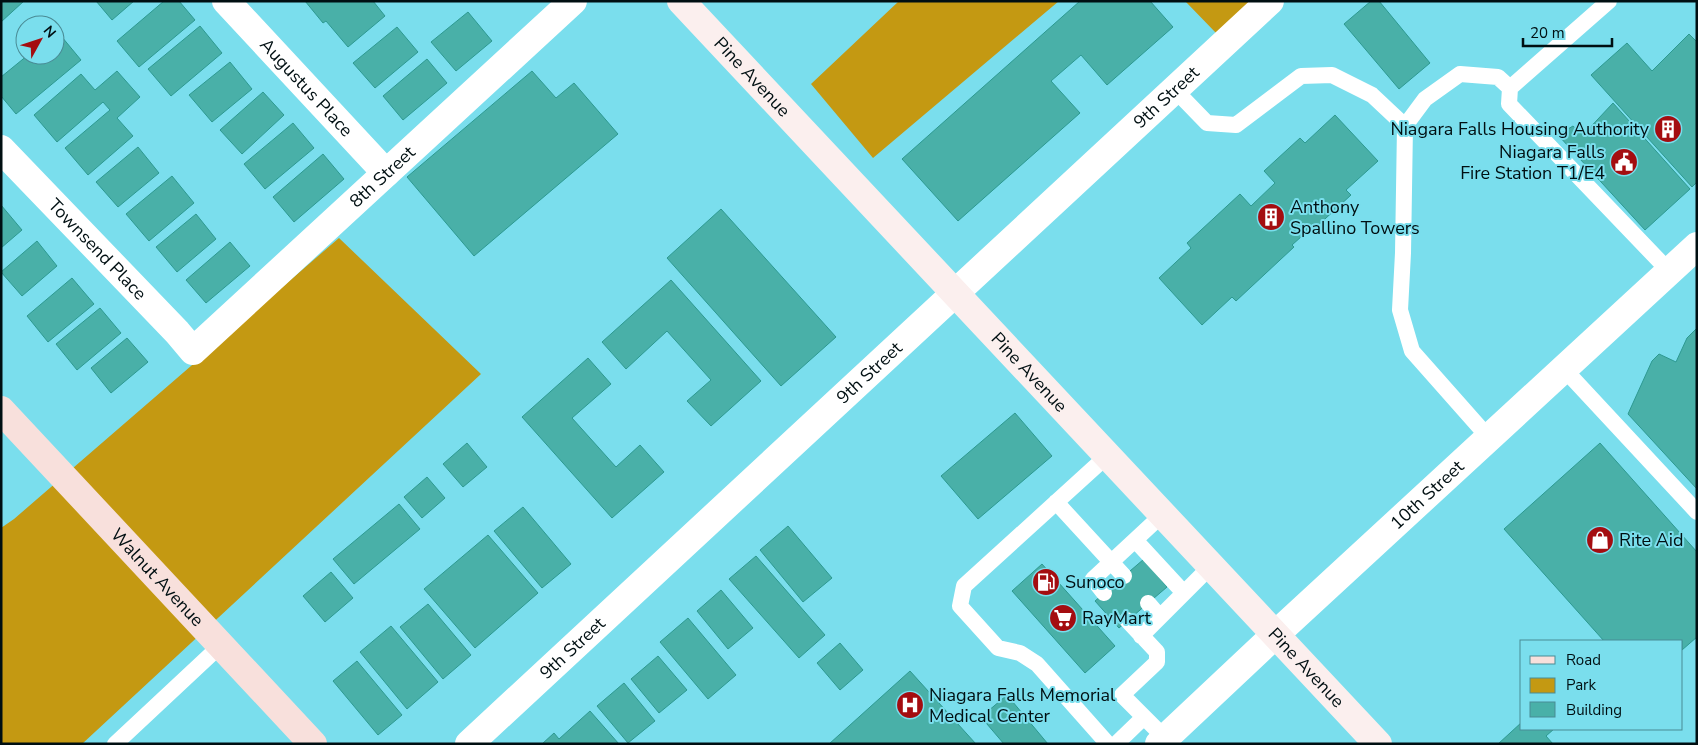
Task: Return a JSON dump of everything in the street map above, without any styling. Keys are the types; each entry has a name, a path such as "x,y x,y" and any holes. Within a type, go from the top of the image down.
{"main road":[{"name":"Pine Avenue","path":"681,1 1378,744"},
{"name":"Walnut Avenue","path":"1,410 313,744"}],"street":[{"name":"Augustus Place","path":"226,1 386,173"},
{"name":"8th Street","path":"193,351 573,1"},
{"name":"9th Street","path":"469,744 1270,1"},
{"name":"Townsend Place","path":"1,149 193,351"},
{"name":"10th Street","path":"1162,741 1697,246"}],"lane":[{"path":"1609,1 1510,88 1509,104 1669,271"},
{"path":"1489,438 1412,351 1400,310 1403,253 1404,126 1425,99 1460,74 1498,77 1510,88"},
{"path":"1174,90 1206,123 1236,125 1301,76 1332,75 1372,95 1404,126"},
{"path":"1564,369 1697,512"},
{"path":"1107,456 964,586 960,606 998,648 1020,653 1037,664 1108,744"},
{"path":"1056,502 1124,576"},
{"path":"1104,593 1093,579 1163,514"},
{"path":"1136,541 1184,593"},
{"path":"1141,636 1211,566"},
{"path":"1148,603 1160,617"},
{"path":"1127,620 1157,652 1157,662 1122,695 1144,717 1162,741"},
{"path":"115,744 221,645"},
{"path":"1116,744 1144,717"}],"green space":[{"path":"899,1 1059,1 873,158 811,84"},
{"path":"1185,1 1251,1 1217,34"},
{"path":"339,238 481,374 82,744 1,744 1,528 14,519"}],"building":[{"path":"1,1 24,1 1,22"},
{"path":"96,1 134,1 112,20"},
{"path":"164,1 179,1 195,20 139,67 117,41"},
{"path":"305,1 373,1 385,16 348,47 326,21 323,23"},
{"path":"1080,1 1150,1 1173,27 1107,85 1081,55 1051,81 1080,113 958,221 902,159"},
{"path":"1371,1 1379,1 1430,63 1399,89 1344,24"},
{"path":"468,12 492,41 456,71 431,42"},
{"path":"200,26 222,53 171,96 148,69"},
{"path":"397,27 418,52 375,88 353,63"},
{"name":"Niagara Falls Housing Authority","path":"1689,34 1697,42 1697,182 1692,187 1591,75 1627,43 1652,71"},
{"path":"65,41 81,60 16,114 1,96 1,77 16,65 65,65"},
{"path":"427,59 447,83 403,120 383,96"},
{"path":"230,62 252,89 212,122 189,95"},
{"path":"117,71 140,97 117,118 133,136 88,175 65,148 110,110 103,102 57,142 34,115 81,74 95,90"},
{"path":"532,71 556,98 574,83 618,134 474,256 407,177"},
{"path":"263,92 284,115 242,154 220,130"},
{"name":"Niagara Falls Fire Station T1/E4","path":"1613,103 1690,189 1645,230 1558,135 1573,126 1583,135"},
{"name":"Anthony Spallino Towers","path":"1335,115 1378,161 1346,190 1351,195 1313,230 1311,228 1292,245 1294,247 1236,301 1232,297 1202,325 1159,278 1191,248 1187,243 1240,194 1251,206 1275,183 1264,171 1300,138 1305,143"},
{"path":"293,123 314,148 265,189 244,164"},
{"path":"138,147 159,173 118,207 96,182"},
{"path":"323,154 344,179 294,222 273,197"},
{"path":"172,176 194,203 149,241 126,214"},
{"path":"1,205 22,230 1,248"},
{"path":"721,209 836,337 781,386 667,258"},
{"path":"196,214 216,239 177,272 156,247"},
{"path":"37,241 57,266 22,296 1,272"},
{"path":"230,242 250,266 206,303 186,280"},
{"path":"72,278 94,304 48,342 27,316"},
{"path":"671,280 761,381 711,426 687,401 711,380 667,331 626,369 602,342"},
{"path":"100,308 121,333 77,370 56,344"},
{"path":"1697,328 1697,489 1628,414 1652,361 1659,354 1676,362 1687,338"},
{"path":"127,338 148,362 111,393 91,368"},
{"path":"588,358 611,384 572,418 616,467 640,445 664,472 612,518 522,417"},
{"path":"1015,413 1052,456 978,519 941,476"},
{"path":"467,443 487,467 463,487 443,464"},
{"name":"Rite Aid","path":"1600,443 1697,552 1697,637 1683,649 1683,640 1603,640 1504,529"},
{"path":"427,477 445,498 422,518 404,497"},
{"path":"399,504 420,529 354,584 333,559"},
{"path":"523,507 571,564 542,588 494,531"},
{"path":"788,526 832,578 803,602 760,550"},
{"path":"488,535 538,593 475,648 424,589"},
{"path":"756,556 825,635 799,658 729,579"},
{"path":"1144,559 1167,587 1119,628 1095,601"},
{"name":"RayMart","path":"1042,564 1115,646 1085,673 1012,591"},
{"path":"331,572 353,598 325,622 303,596"},
{"path":"721,590 753,628 728,649 697,611"},
{"path":"428,604 471,655 443,679 400,627"},
{"path":"688,618 736,675 708,699 660,642"},
{"path":"391,626 438,682 407,709 360,652"},
{"path":"840,643 863,670 840,690 817,663"},
{"path":"658,656 687,690 659,713 631,679"},
{"path":"357,661 402,715 378,735 333,681"},
{"name":"Niagara Falls Memorial Medical Center","path":"910,671 976,744 829,744"},
{"path":"624,683 655,721 628,743 597,706"},
{"path":"1007,695 1048,744 1004,744 981,717"},
{"path":"590,711 619,744 542,744 554,733 559,739"},
{"path":"1520,724 1520,730 1553,730 1546,736 1553,744 1498,744"}],"place":[{"name":"Niagara Falls Housing Authority","path":"1668,129"},
{"name":"Niagara Falls Fire Station T1/E4","path":"1624,162"},
{"name":"Anthony Spallino Towers","path":"1271,217"},
{"name":"Rite Aid","path":"1600,540"},
{"name":"Sunoco","path":"1046,582"},
{"name":"RayMart","path":"1063,618"},
{"name":"Niagara Falls Memorial Medical Center","path":"910,705"}]}
